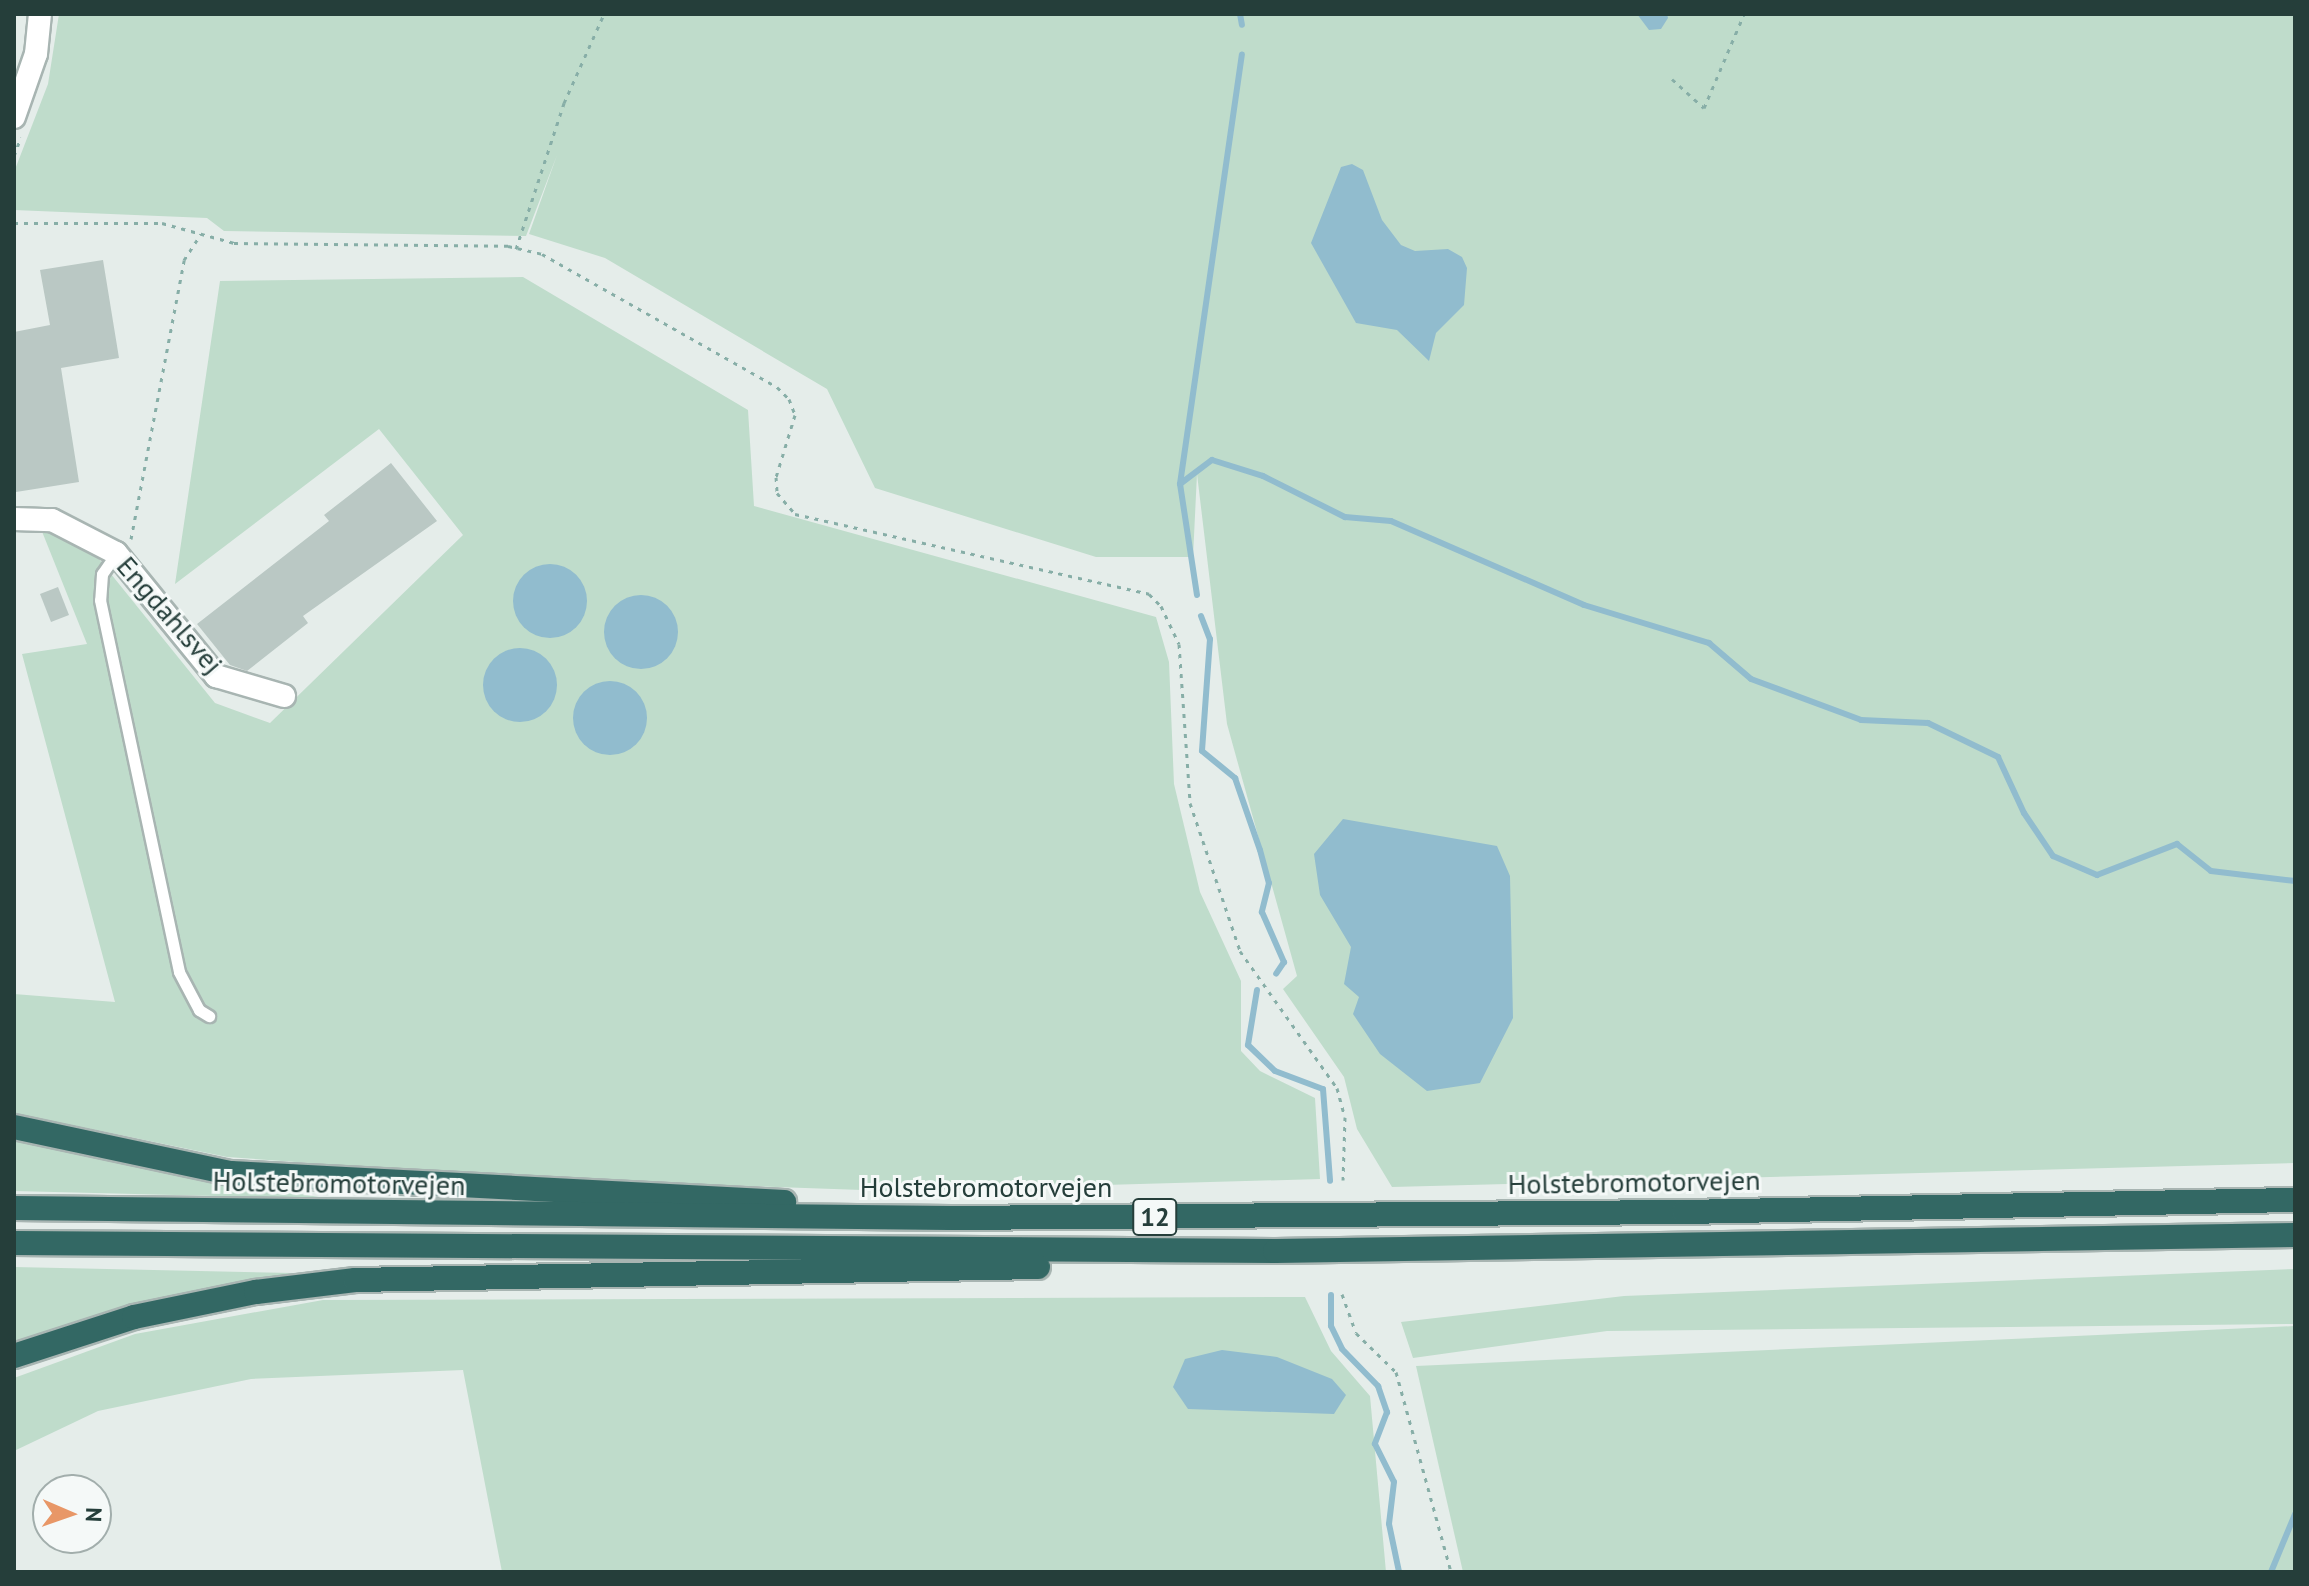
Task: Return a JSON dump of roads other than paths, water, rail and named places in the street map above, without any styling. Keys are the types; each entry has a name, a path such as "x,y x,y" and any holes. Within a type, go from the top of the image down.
{"highway":[{"path":"14,1127 231,1173 876,1206 950,1218"},
{"name":"Holstebromotorvejen","path":"14,1208 950,1218 1684,1212 2295,1200"},
{"name":"12","path":"14,1243 369,1249 1275,1251 2295,1235"},
{"path":"14,1356 134,1317 256,1292 355,1280 1121,1265 1275,1251"}],"street":[{"path":"14,117 36,54 40,14"},
{"name":"Engdahlsvej","path":"14,519 52,520 116,553 216,676 284,696"}],"lane":[{"path":"116,553 102,574 100,600 179,972 199,1010 209,1016"}],"water":[{"path":"1637,14 1667,14 1668,18 1661,29 1649,30"},
{"path":"1352,164 1363,170 1382,220 1401,245 1415,251 1448,249 1462,257 1467,268 1464,305 1436,333 1429,361 1397,330 1356,323 1311,243 1341,167"},
{"path":"557,564 577,574 585,587 585,615 577,628 564,636 543,638 523,628 515,615 513,594 523,574 536,566"},
{"path":"648,595 668,605 676,618 676,646 668,659 655,667 634,669 614,659 606,646 604,625 614,605 627,597"},
{"path":"527,648 547,658 555,671 555,699 547,712 534,720 513,722 493,712 485,699 483,678 493,658 506,650"},
{"path":"603,681 617,681 631,687 641,697 647,718 645,732 631,749 617,755 603,755 589,749 579,739 573,725 573,711 579,697 589,687"},
{"path":"1343,819 1497,846 1510,876 1513,1018 1480,1083 1427,1091 1380,1054 1353,1014 1359,997 1344,984 1351,947 1320,895 1314,854"},
{"path":"1222,1350 1277,1357 1332,1379 1346,1395 1334,1414 1188,1409 1173,1387 1185,1359"}],"waterway":[{"path":"1240,14 1242,25"},
{"path":"1197,595 1180,484 1242,54"},
{"path":"1180,484 1212,460 1263,476 1345,517 1391,521 1584,605 1709,643 1751,679 1861,720 1928,723 1998,757 2024,813 2053,856 2097,875 2177,844 2211,871 2295,881"},
{"path":"1201,616 1210,639 1202,751 1235,778 1260,850 1269,883 1262,912 1284,962 1276,974"},
{"path":"1257,990 1248,1045 1275,1071 1323,1089 1330,1181"},
{"path":"1331,1295 1331,1326 1342,1349 1378,1386 1387,1412 1375,1444 1394,1482 1389,1524 1399,1572"},
{"path":"2271,1572 2295,1514"}]}
